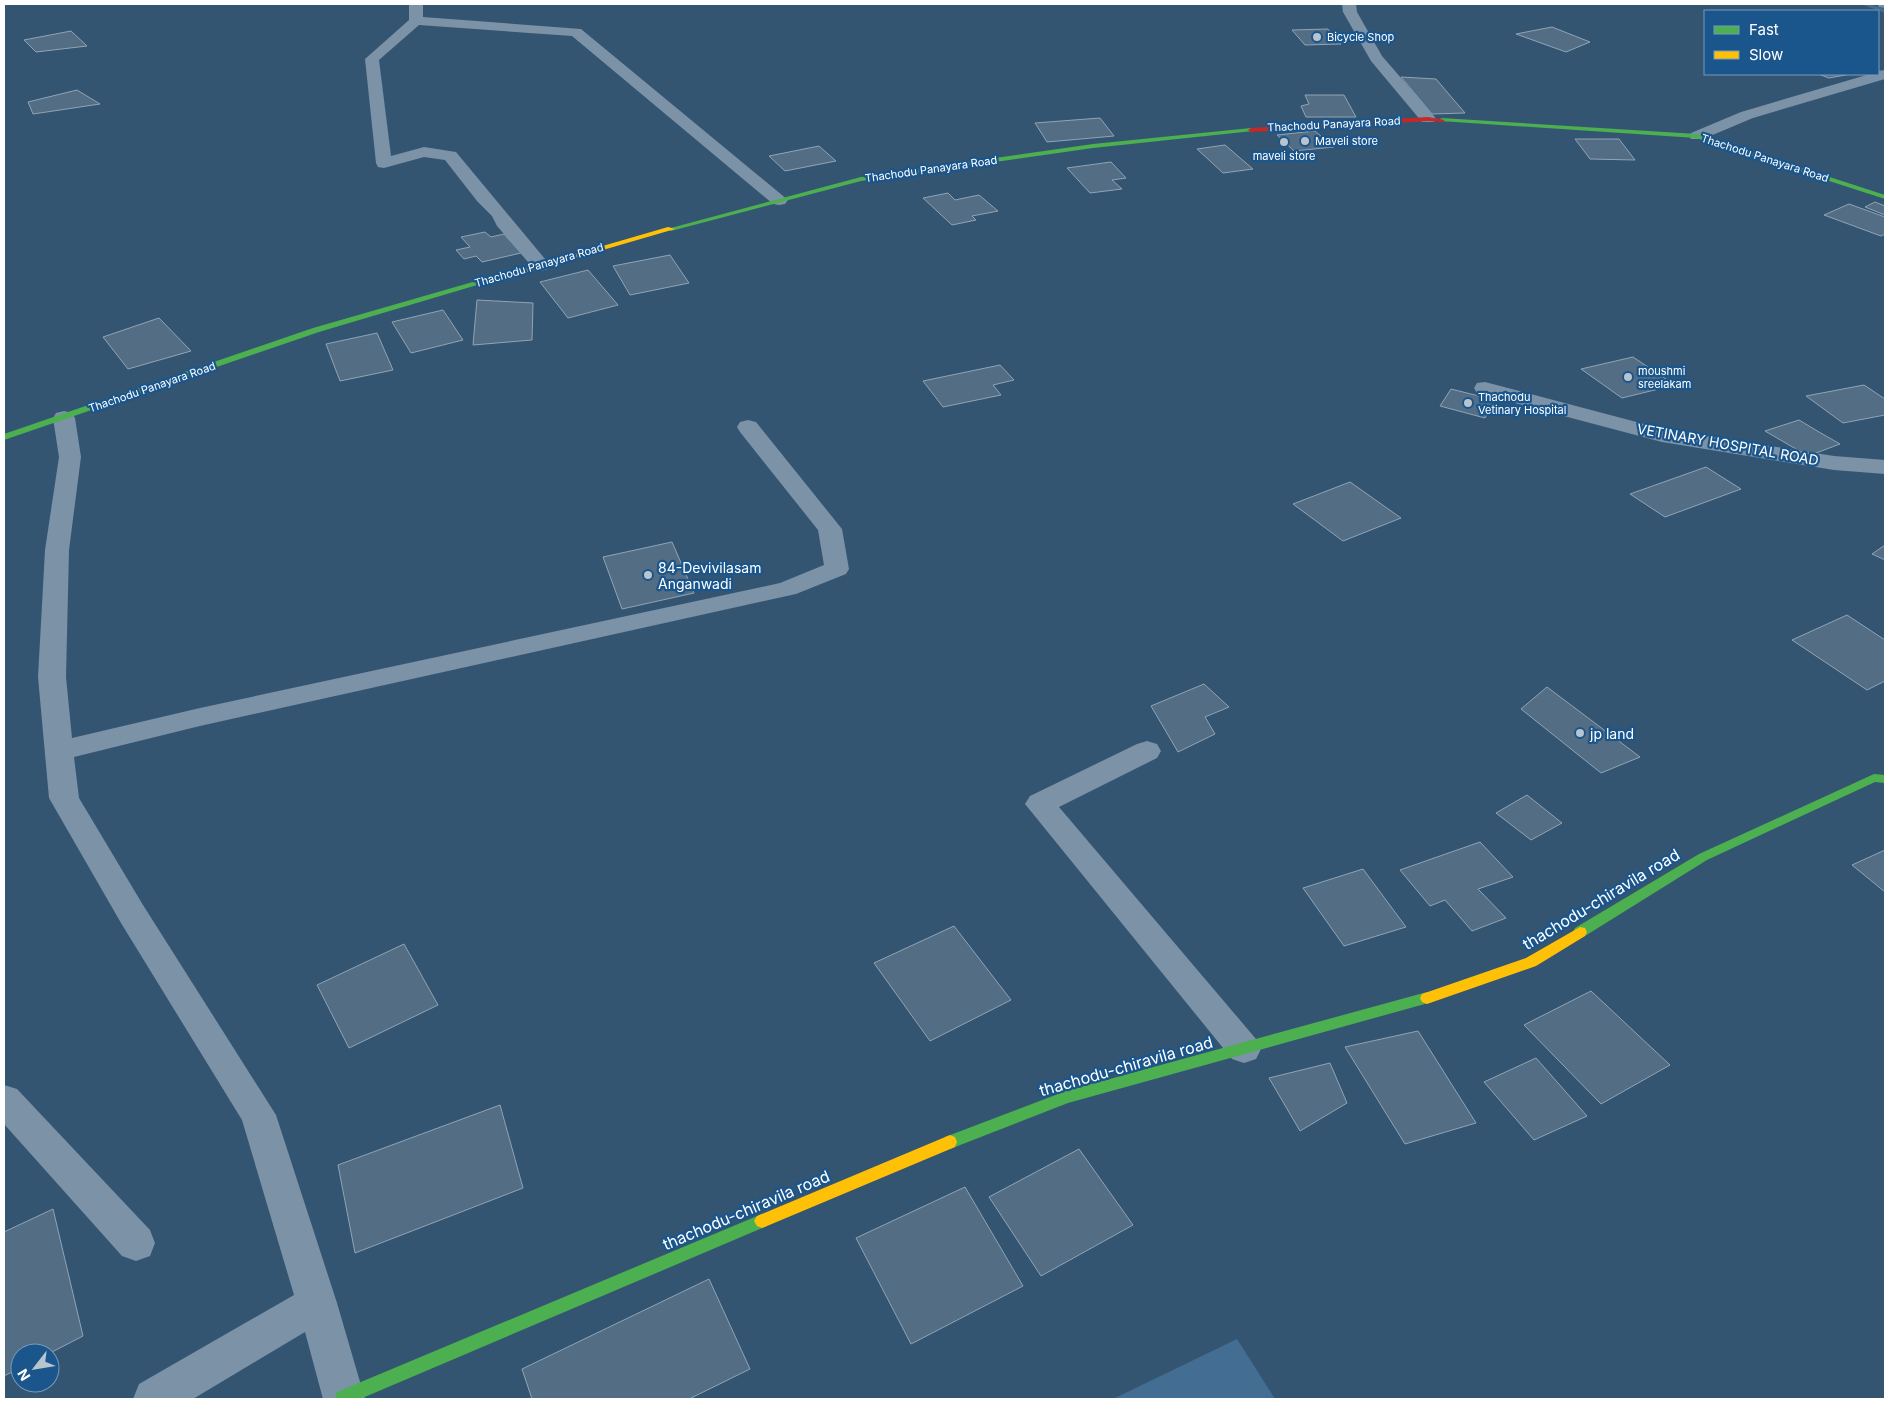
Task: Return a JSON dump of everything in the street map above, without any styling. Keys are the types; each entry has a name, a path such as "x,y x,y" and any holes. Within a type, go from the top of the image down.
{"main road":[{"name":"Thachodu Panayara Road","path":"4,437 316,330 542,264 779,200 861,179 1093,146 1245,130 1428,119 1697,136 1885,197"},
{"name":"thachodu-chiravila road","path":"343,1399 932,1149 1066,1096 1244,1050 1434,996 1531,962 1703,857 1874,778 1885,779"}],"street":[{"path":"416,4 416,21"},
{"path":"1349,4 1350,12 1376,58 1428,119"},
{"path":"542,264 503,222 501,215 481,196 450,156 424,152 384,163 372,59 416,21 576,32 779,200"},
{"path":"1697,136 1747,115 1885,74"},
{"name":"VETINARY HOSPITAL ROAD","path":"1484,388 1662,434 1834,463 1885,467"},
{"path":"64,418 70,458 57,550 52,677 64,798 132,914 258,1115 316,1303 343,1399"},
{"path":"60,751 200,716 787,589 837,569 830,530 748,427"},
{"path":"1147,751 1040,804 1244,1050"},
{"path":"4,1100 136,1243"},
{"path":"154,1399 316,1303"}],"water":[{"path":"1237,1339 1275,1399 1113,1399"}],"building":[{"path":"1552,27 1590,42 1566,52 1516,34"},
{"name":"Bicycle Shop","path":"1328,29 1341,44 1305,45 1292,30"},
{"path":"71,31 87,46 36,52 24,40"},
{"path":"1821,75 1846,75 1829,78"},
{"path":"1401,77 1436,79 1465,113 1432,114"},
{"path":"77,90 100,104 33,114 28,102"},
{"path":"1305,95 1344,95 1356,117 1306,117 1301,106 1309,104"},
{"path":"1100,118 1114,136 1047,142 1035,123"},
{"name":"Maveli store","path":"1315,131 1334,147 1294,151 1277,135"},
{"path":"1575,139 1619,139 1635,160 1590,159"},
{"path":"1225,145 1253,169 1223,173 1197,149"},
{"path":"819,146 836,161 785,171 769,156"},
{"path":"1111,162 1126,178 1112,180 1122,189 1090,193 1067,168"},
{"path":"948,193 955,200 979,195 998,211 972,216 976,220 952,225 923,198"},
{"path":"1875,202 1885,206 1885,215 1865,207"},
{"path":"1849,204 1885,217 1885,234 1881,236 1824,215"},
{"path":"485,232 491,237 504,234 521,253 482,262 476,256 464,259 456,250 470,247 461,237"},
{"path":"670,255 689,283 630,295 613,266"},
{"path":"588,270 618,305 568,318 540,282"},
{"path":"477,300 533,303 532,340 473,345"},
{"path":"443,310 463,340 411,353 392,322"},
{"path":"159,318 191,351 128,369 103,337"},
{"path":"377,333 393,370 340,381 326,344"},
{"name":"moushmi sreelakam","path":"1633,357 1675,385 1622,398 1581,369"},
{"path":"1000,365 1014,380 993,385 1001,395 943,407 923,381"},
{"path":"1864,385 1885,399 1885,415 1843,423 1806,396"},
{"name":"Thachodu Vetinary Hospital","path":"1451,389 1495,400 1485,418 1440,406"},
{"path":"1799,420 1840,444 1808,456 1765,431"},
{"path":"1706,467 1741,489 1665,517 1630,494"},
{"path":"1350,482 1401,518 1343,541 1293,504"},
{"name":"84-Devivilasam Anganwadi","path":"672,542 694,593 622,609 603,557"},
{"path":"1885,545 1885,560 1872,554"},
{"path":"1847,615 1885,640 1885,681 1867,690 1792,640"},
{"path":"1204,684 1229,707 1205,717 1215,734 1178,752 1151,706"},
{"name":"jp land","path":"1547,687 1640,757 1601,773 1521,709"},
{"path":"1527,795 1562,823 1531,840 1496,813"},
{"path":"1480,842 1513,877 1478,889 1506,918 1472,931 1445,900 1430,906 1400,870"},
{"path":"1885,850 1885,892 1852,865"},
{"path":"1363,869 1406,927 1344,946 1303,888"},
{"path":"954,926 1011,1000 930,1041 874,963"},
{"path":"404,944 438,1005 349,1048 317,985"},
{"path":"1591,991 1670,1065 1601,1104 1524,1025"},
{"path":"1418,1031 1476,1123 1405,1144 1345,1047"},
{"path":"1536,1058 1587,1116 1534,1140 1484,1082"},
{"path":"1330,1063 1347,1103 1300,1131 1269,1078"},
{"path":"500,1105 523,1188 355,1253 338,1165"},
{"path":"1079,1149 1133,1225 1041,1276 989,1197"},
{"path":"965,1187 1023,1286 911,1344 856,1238"},
{"path":"53,1209 83,1336 60,1348 60,1343 10,1343 10,1373 4,1376 4,1232"},
{"path":"709,1279 750,1369 689,1399 532,1399 522,1369"}],"waterway":[{"path":"1864,4 1885,11"}],"traffic: fast":[{"path":"1442,120 1697,136 1885,197"},
{"path":"671,229 861,179 1093,146 1251,130"},
{"path":"4,437 316,330 507,275"},
{"path":"1580,932 1703,857 1874,778 1885,779"},
{"path":"950,1142 1066,1097 1427,998"},
{"path":"343,1398 762,1221"}],"traffic: slow":[{"path":"507,275 671,229"},
{"path":"1427,998 1531,962 1580,932"},
{"path":"762,1221 950,1142"}],"traffic: jam":[{"path":"1251,130 1428,119 1442,120"}],"place":[{"name":"Bicycle Shop","path":"1317,37"},
{"name":"Maveli store","path":"1305,141"},
{"name":"maveli store","path":"1284,142"},
{"name":"moushmi sreelakam","path":"1628,377"},
{"name":"Thachodu Vetinary Hospital","path":"1468,403"},
{"name":"84-Devivilasam Anganwadi","path":"648,575"},
{"name":"jp land","path":"1580,733"}]}
